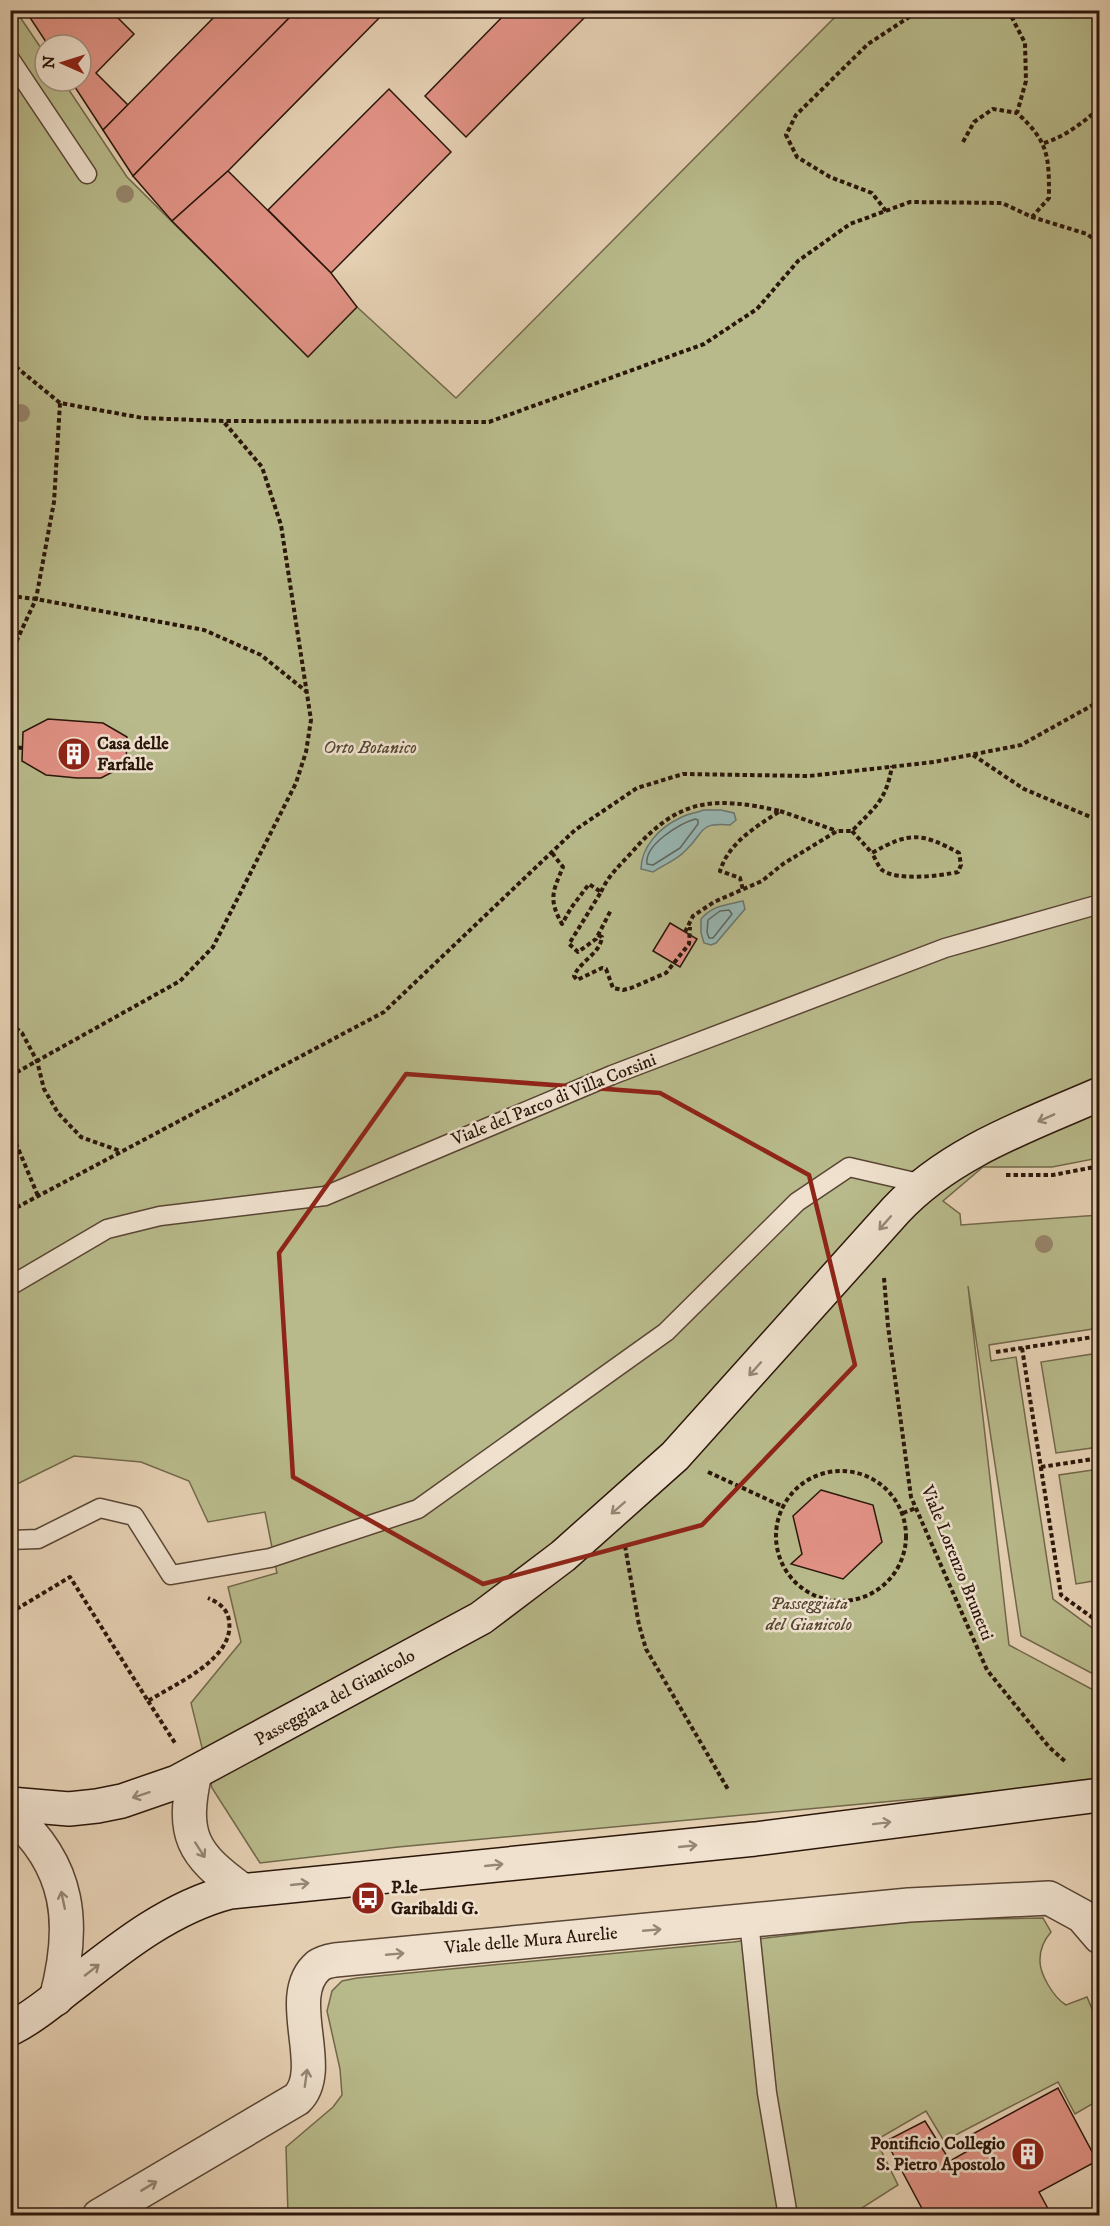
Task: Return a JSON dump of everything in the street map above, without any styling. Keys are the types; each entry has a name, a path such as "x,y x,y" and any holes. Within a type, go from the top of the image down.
{"street":[{"name":"Passeggiata del Gianicolo","path":"10,1804 69,1809 122,1801 151,1792 195,1773 481,1618 536,1578 675,1456 879,1229 923,1184 943,1169 995,1140 1100,1094"},
{"path":"195,1773 189,1809 191,1833 195,1844 208,1863 242,1890"},
{"path":"10,2029 30,2018 112,1954 150,1928 203,1900 242,1890 755,1839 1100,1795"},
{"path":"10,1813 40,1845 57,1874 62,1894 67,1935 65,1961 56,1999"},
{"name":"Viale delle Mura Aurelie","path":"99,2216 297,2099 303,2093 308,2072 304,2002 306,1984 317,1966 322,1964 347,1959 909,1905 1049,1898 1082,1916 1100,1937"}],"lane":[{"path":"10,59 87,174"},
{"name":"Viale del Parco di Villa Corsini","path":"10,1286 107,1229 160,1216 325,1196 612,1075 945,948 1100,903"},
{"path":"10,1540 38,1539 100,1508 134,1516 171,1575 270,1558 418,1509 666,1332 797,1202 849,1167 923,1184"},
{"path":"749,1921 767,2093 788,2216"}],"path":[{"path":"886,211 872,193 830,177 797,157 786,135 796,115 868,44 920,10"},
{"path":"1008,10 1025,43 1026,81 1017,113"},
{"path":"1044,143 1060,138 1075,129 1100,108"},
{"path":"963,142 974,122 993,109 1017,113 1044,143 1049,173 1049,198 1032,217"},
{"path":"10,362 60,403 143,418 223,421 489,422 704,344 757,309 798,261 850,224 910,202 1002,203 1032,217 1087,234 1100,244"},
{"path":"10,655 36,599 54,502 60,403"},
{"path":"10,1076 180,981 213,947 296,783 306,752 311,720 281,525 262,466 223,421"},
{"path":"10,596 204,630 261,655 308,693"},
{"path":"10,1210 384,1012 575,830 638,788 683,774 809,776 934,762 1021,745 1100,701"},
{"path":"10,747 23,748"},
{"path":"973,754 1024,789 1100,821"},
{"path":"611,910 596,939 578,952 569,944 606,881 641,842 667,818 704,803 750,804 780,811 837,831 852,831 881,801 889,786 892,766"},
{"path":"743,890 740,878 720,871 727,854 748,832 780,811"},
{"path":"685,932 693,916 714,902 762,882 783,864 837,831"},
{"path":"852,831 872,853 881,869 894,875 946,875 958,872 961,865 958,853 934,839 915,837 893,841 872,853"},
{"path":"552,853 563,867 552,894 556,913 562,924 571,908 590,884 601,892"},
{"path":"598,935 602,937 602,940 598,947 574,976 576,980 602,968 606,969 613,988 623,990 666,973 689,944 690,923"},
{"path":"10,1023 22,1033 37,1061 44,1089 58,1113 81,1137 121,1151"},
{"path":"10,1129 38,1196"},
{"path":"1053,1175 1100,1166"},
{"name":"Viale Lorenzo Brunetti","path":"879,1229 888,1326 911,1497 987,1670 1049,1748 1070,1765"},
{"path":"996,1352 1100,1336"},
{"path":"1022,1348 1061,1594 1100,1623"},
{"path":"675,1456 784,1507"},
{"path":"1041,1467 1100,1458"},
{"path":"840,1470 859,1473 878,1481 893,1495 903,1513 906,1533 904,1554 895,1572 882,1587 864,1597 843,1601 824,1598 805,1590 790,1576 780,1558 777,1538 779,1516 786,1499 801,1484 819,1474 840,1470"},
{"path":"618,1508 639,1625 646,1649 729,1791"},
{"path":"903,1513 916,1508"},
{"path":"10,1613 70,1577 195,1773"},
{"path":"148,1701 214,1659 224,1648 229,1635 227,1613 222,1606 206,1598"}],"highlighted area":[{"path":"406,1074 660,1093 809,1175 855,1365 702,1525 483,1584 293,1477 279,1253"}],"green space":[{"name":"Orto Botanico","path":"11,11 16,11 33,36 33,93 71,93 127,177 307,356 357,307 456,398 841,11 1099,11 1099,1158 1052,1167 983,1167 943,1201 960,1214 961,1225 1099,1215 1099,1328 989,1345 991,1361 1016,1357 1053,1599 1099,1633 1099,1677 1021,1636 968,1286 1009,1645 1099,1693 1099,1782 398,1847 260,1863 212,1788 191,1703 241,1642 228,1587 277,1573 265,1512 208,1522 189,1481 141,1462 74,1456 11,1487"},
{"path":"1099,1353 1099,1447 1056,1453 1041,1362"},
{"path":"1099,1469 1099,1580 1076,1584 1059,1475"},
{"path":"1043,1918 1051,1932 1043,1944 1040,1955 1040,1965 1048,1984 1066,2005 1087,1997 1099,2025 1099,2097 1094,2103 1075,2114 1058,2082 944,2141 926,2111 876,2140 898,2185 851,2215 288,2215 286,2147 333,2107 342,2095 340,2069 327,2011 332,1991 342,1981 733,1942 918,1920"}],"water":[{"path":"703,810 734,813 736,820 730,825 707,827 682,854 653,872 641,869 644,853 659,832 686,815"},
{"path":"743,901 745,909 716,943 711,945 704,943 701,919 715,908"}],"building":[{"path":"25,10 110,10 134,34 96,73 128,105 103,130 79,93 93,93 93,33 40,33"},
{"path":"221,10 297,10 133,176 103,130"},
{"path":"297,10 387,10 228,171 172,221 133,176"},
{"path":"509,10 592,10 466,137 425,96"},
{"path":"389,89 451,152 331,273 268,210"},
{"path":"228,171 331,273 357,307 308,357 172,221"},
{"name":"Casa delle Farfalle","path":"48,719 103,723 127,737 126,765 101,778 77,778 46,775 22,761 23,732"},
{"path":"670,923 697,939 680,967 653,951"},
{"path":"821,1490 873,1505 882,1542 843,1579 791,1564 802,1554 793,1516"},
{"name":"Pontificio Collegio S. Pietro Apostolo","path":"1058,2088 1097,2161 1039,2192 1052,2216 926,2216 886,2141 925,2121 950,2161 973,2148 967,2137"}],"place":[{"name":"Casa delle Farfalle","path":"74,754"},
{"name":"P.le Garibaldi G.","path":"368,1898"},
{"name":"Pontificio Collegio S. Pietro Apostolo","path":"1028,2154"}]}
